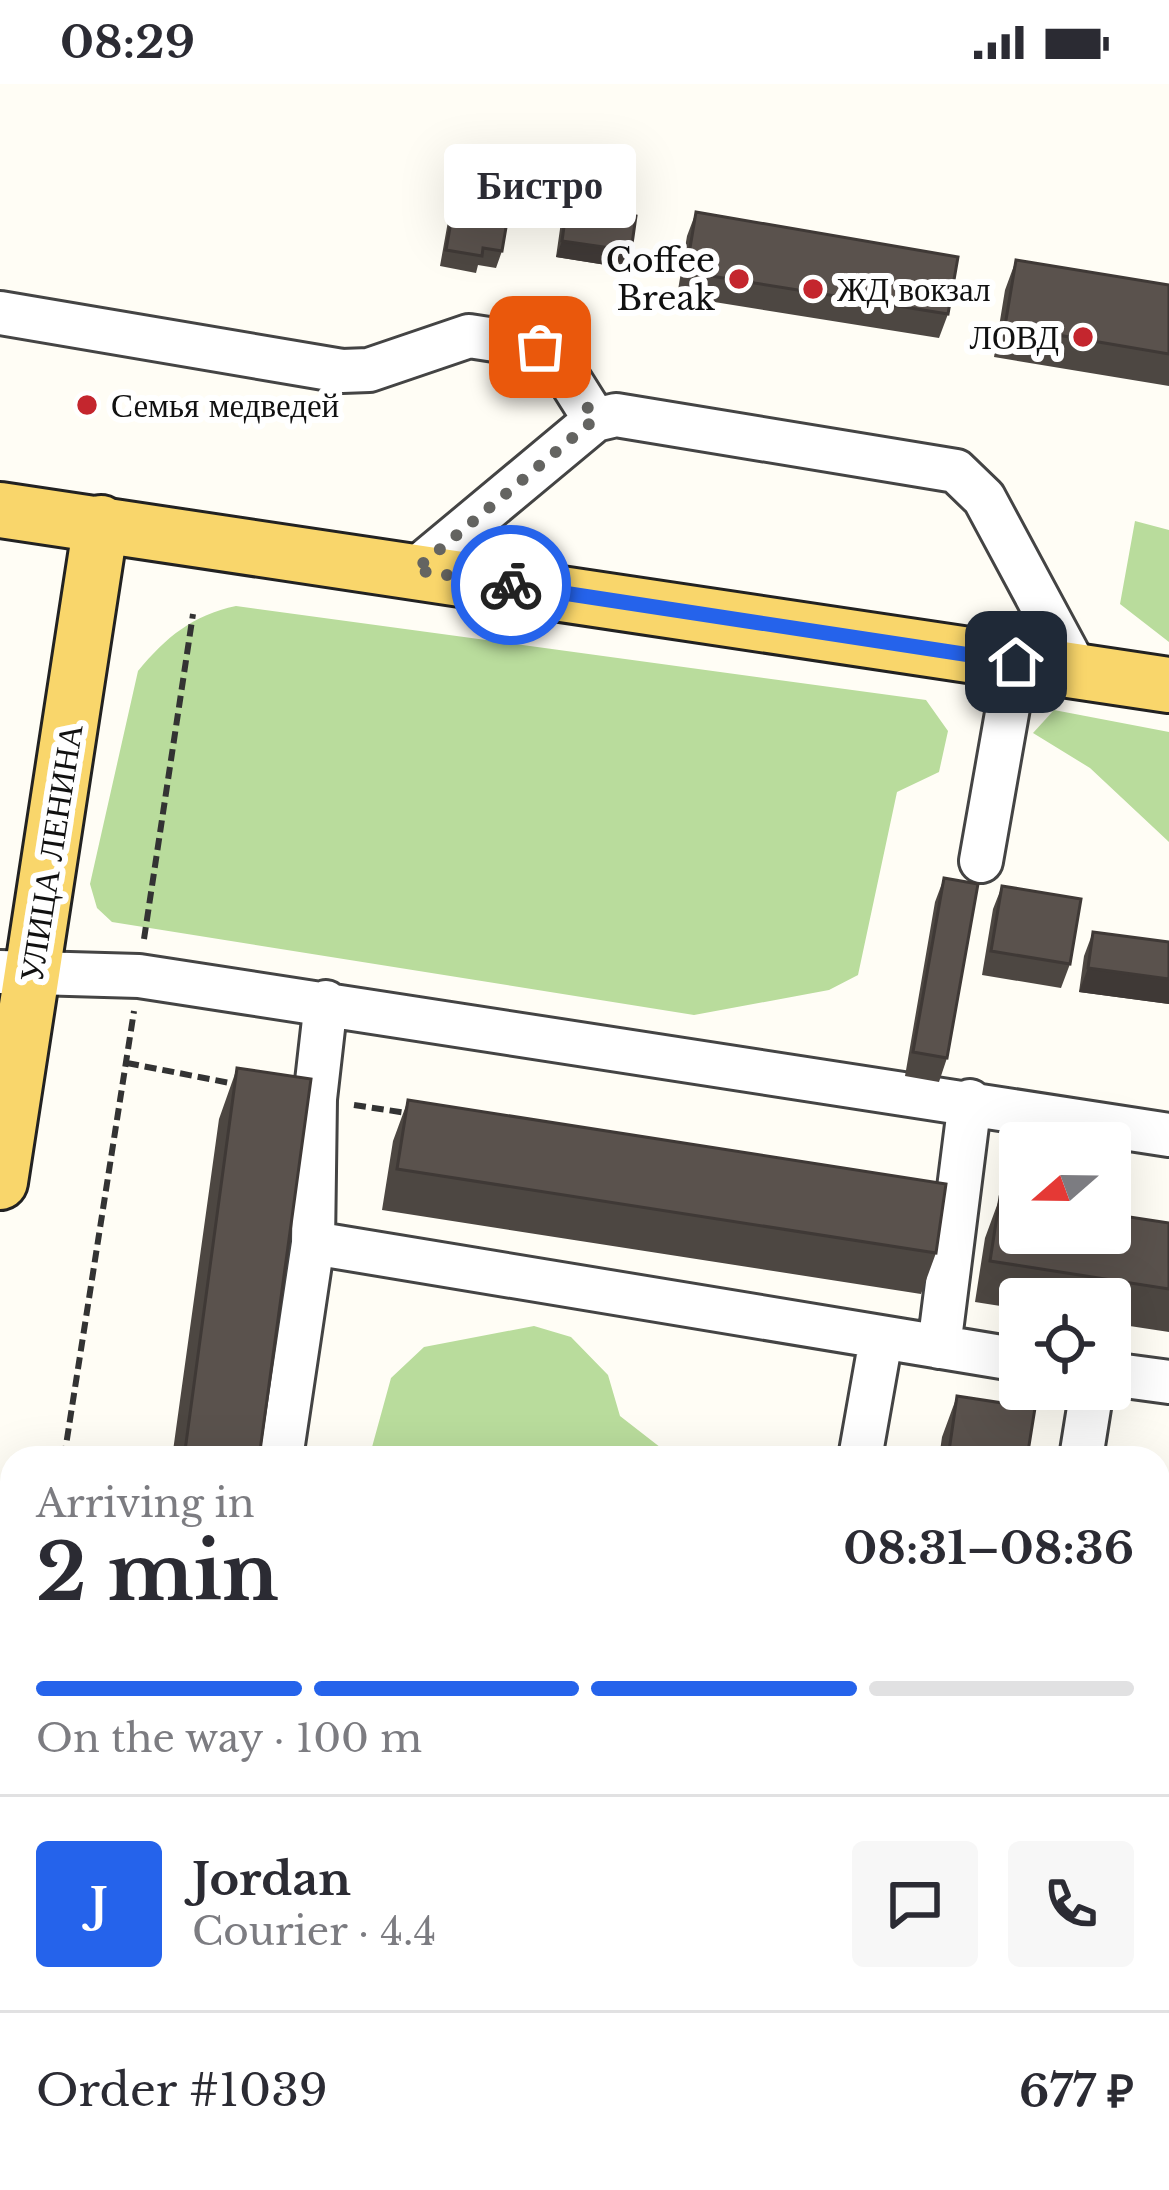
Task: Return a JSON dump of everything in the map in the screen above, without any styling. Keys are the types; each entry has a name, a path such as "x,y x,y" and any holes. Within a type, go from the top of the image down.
{"main road":[{"path":"0,510 1169,685"},
{"name":"УЛИЦА ЛЕНИНА","path":"0,1182 16,972 101,523"}],"street":[{"path":"0,313 342,371 369,370 469,336 540,347 556,358 595,419"},
{"path":"415,570 595,419 616,415 956,471 984,498 1077,671"},
{"path":"981,861 1016,662"},
{"path":"16,972 139,976 326,1002 1169,1135"},
{"path":"283,1446 313,1243 315,1099 326,1002"},
{"path":"939,1347 970,1102"},
{"path":"313,1243 999,1357"},
{"path":"862,1446 880,1339"},
{"path":"1131,1377 1169,1382"},
{"path":"1084,1446 1089,1410"}],"path":[{"path":"66,1446 193,614"},
{"path":"127,1063 244,1085"},
{"path":"315,1099 430,1117"}],"green space":[{"path":"1135,521 1169,530 1169,642 1120,604"},
{"path":"236,606 926,700 948,731 939,772 897,792 858,975 829,990 694,1015 112,922 97,908 90,884 138,671 181,629"},
{"path":"1054,710 1169,732 1169,842 1090,768 1033,733"},
{"path":"534,1326 571,1337 608,1375 620,1416 659,1446 372,1446 391,1378 424,1347"}],"building":[{"path":"458,183 512,192 502,251 483,248 482,256 446,250"},
{"path":"567,205 636,216 631,251 562,241"},
{"path":"696,212 958,257 948,314 686,272"},
{"path":"1016,260 1169,285 1169,354 1005,326"},
{"path":"944,878 978,884 947,1058 913,1052"},
{"path":"1002,886 1081,899 1070,964 991,951"},
{"path":"1093,932 1169,942 1169,979 1088,968"},
{"path":"237,1068 311,1079 261,1446 186,1446"},
{"path":"408,1100 946,1184 936,1253 397,1169"},
{"path":"999,1203 999,1254 1131,1254 1131,1217 1169,1223 1169,1289 1131,1283 1131,1278 1099,1278 990,1261"},
{"path":"957,1396 999,1402 999,1410 1035,1410 1029,1446 950,1446"}],"way so far":[{"path":"511,585 415,570 595,419 556,358 540,347"}],"place":[{"name":"Coffee Break","path":"739,279"},
{"name":"ЖД вокзал","path":"813,289"},
{"name":"ЛОВД","path":"1083,337"},
{"name":"Бистро","path":"540,347"},
{"name":"Семья медведей","path":"87,405"}],"route":[{"path":"511,585 1016,662"}]}
